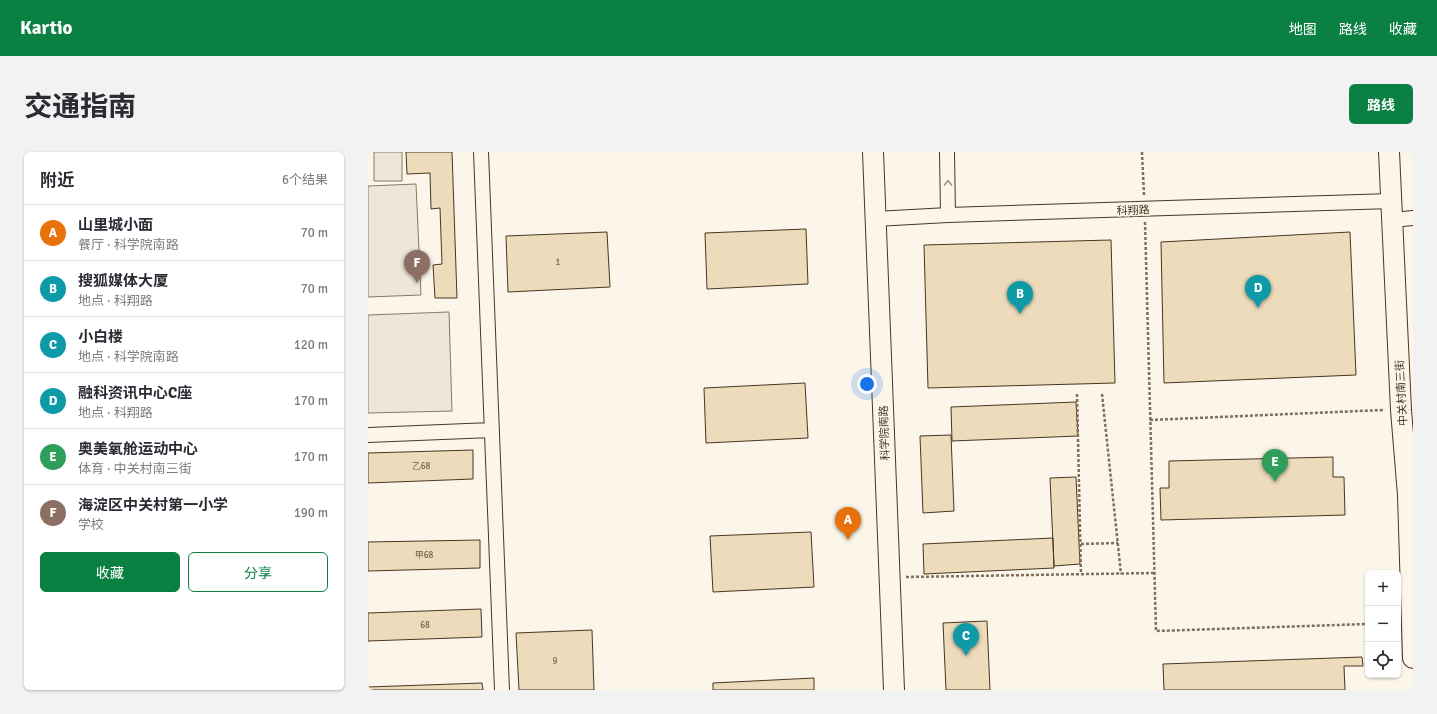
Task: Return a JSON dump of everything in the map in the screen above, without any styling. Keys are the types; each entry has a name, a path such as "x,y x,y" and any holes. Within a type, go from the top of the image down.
{"street":[{"path":"481,152 502,690"},
{"name":"科学院南路","path":"873,152 894,690"},
{"path":"947,152 948,215"},
{"name":"中关村南三街","path":"1389,152 1401,410 1410,497 1413,658"},
{"name":"科翔路","path":"875,219 948,215 1144,210 1392,210 1413,218"},
{"path":"368,435 492,430"}],"path":[{"path":"1142,152 1156,631 1365,624"},
{"path":"1077,394 1081,574"},
{"path":"1102,394 1121,574"},
{"path":"1150,420 1401,410"},
{"path":"1080,544 1118,543"},
{"path":"890,578 1154,573"}],"shaded area":[{"path":"374,152 402,152 402,181 374,181"},
{"path":"416,184 421,295 368,297 368,186"},
{"path":"449,312 452,411 368,413 368,315"}],"building":[{"path":"406,152 452,152 457,298 435,298 433,265 442,264 440,208 431,209 430,173 407,174"},
{"path":"806,229 808,284 707,289 705,233"},
{"path":"607,232 610,287 508,292 506,236"},
{"path":"1350,232 1356,375 1164,383 1161,242"},
{"path":"1111,240 1115,383 928,388 924,245"},
{"path":"805,383 808,438 706,443 704,388"},
{"path":"1076,402 1078,436 952,441 951,407"},
{"path":"951,435 954,511 923,513 920,436"},
{"path":"473,450 473,479 368,483 368,453"},
{"path":"1333,457 1333,477 1344,477 1345,515 1161,520 1160,488 1169,488 1169,461"},
{"path":"1076,477 1080,564 1054,566 1050,478"},
{"path":"811,532 814,587 713,592 710,536"},
{"path":"1053,538 1054,568 924,574 923,544"},
{"path":"480,540 480,568 368,571 368,542"},
{"path":"481,609 482,637 368,641 368,613"},
{"path":"987,621 990,690 946,690 943,623"},
{"path":"592,630 594,690 519,690 516,633"},
{"path":"1362,657 1363,666 1344,666 1345,690 1164,690 1163,664"},
{"path":"814,678 814,690 713,690 713,683"},
{"path":"482,683 483,690 368,690 368,687"}],"place":[{"name":"海淀区中关村第一小学","path":"417,283"},
{"name":"融科资讯中心C座","path":"1258,308"},
{"name":"搜狐媒体大厦","path":"1020,314"},
{"name":"奥美氧舱运动中心","path":"1275,482"},
{"name":"山里城小面","path":"848,540"},
{"name":"小白楼","path":"966,656"}]}
